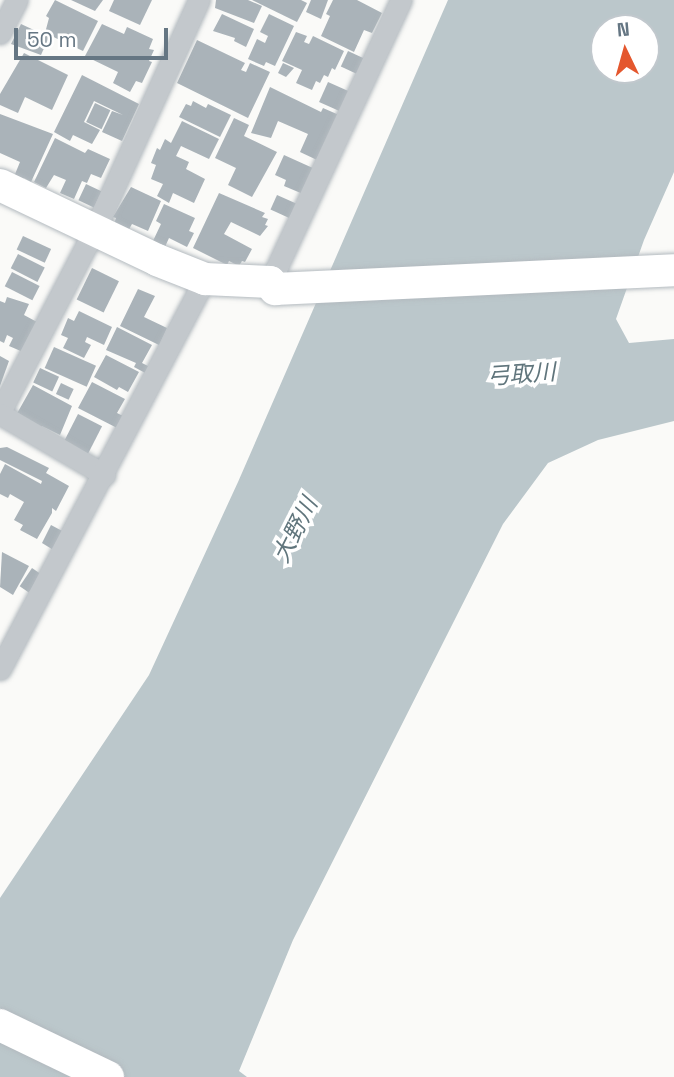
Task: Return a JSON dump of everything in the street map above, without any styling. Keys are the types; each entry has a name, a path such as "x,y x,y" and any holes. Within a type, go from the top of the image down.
{"street":[{"path":"0,33 17,0"},
{"path":"104,475 0,413 95,229 199,0"},
{"path":"272,286 401,0"},
{"path":"0,185 157,260 205,279 272,286 674,270"},
{"path":"0,669 205,279"},
{"path":"0,1025 108,1077"}],"water":[{"path":"448,0 674,0 674,172 644,240 616,319 629,343 674,339 674,421 598,440 548,463 503,524 293,940 239,1071 247,1077 0,1077 0,898 149,675 238,482"}],"building":[{"path":"55,0 98,21 83,51 45,33 49,18 46,16"},
{"path":"71,0 103,0 95,11"},
{"path":"114,0 152,0 140,25 109,11"},
{"path":"216,0 248,0 262,6 254,23 215,8"},
{"path":"252,0 301,0 307,3 297,22"},
{"path":"311,0 328,0 321,19 306,12"},
{"path":"333,0 357,0 382,13 372,33 364,30 354,52 321,36 330,16 326,14"},
{"path":"222,14 254,29 246,47 234,41 235,38 213,31"},
{"path":"269,14 294,26 275,66 266,62 264,66 248,59 257,39 265,43 268,36 260,32"},
{"path":"21,24 49,37 41,55 11,44"},
{"path":"102,24 124,34 127,27 153,39 149,49 154,50 149,61 152,62 142,83 136,81 130,92 113,83 118,72 85,56"},
{"path":"296,32 307,36 304,42 309,44 313,36 344,51 335,70 332,68 328,77 324,75 320,83 316,81 312,90 296,83 302,70 282,61"},
{"path":"197,40 245,63 241,70 246,72 250,63 270,72 248,118 177,83"},
{"path":"348,51 365,59 358,74 341,66"},
{"path":"24,53 68,75 52,110 25,97 18,113 0,105 0,94"},
{"path":"283,63 294,68 286,77 278,73"},
{"path":"82,75 139,104 122,141 102,132 112,111 123,115 94,101 84,122 100,130 92,144 73,135 70,141 54,132"},
{"path":"328,82 350,92 341,112 319,102"},
{"path":"270,87 321,112 323,108 339,115 317,160 300,152 308,134 278,121 271,138 251,133"},
{"path":"193,101 206,108 208,104 231,115 220,137 179,117 186,104 191,106"},
{"path":"95,103 110,110 102,129 86,122"},
{"path":"0,114 53,134 31,182 24,178 21,183 13,179 20,162 0,153"},
{"path":"234,118 249,125 244,136 277,152 252,197 228,185 236,168 215,158"},
{"path":"182,121 219,139 209,159 181,146 176,156 189,162 186,169 205,179 194,203 173,193 169,203 157,196 163,184 151,179 156,165 151,163 157,148 160,150 165,139 171,143"},
{"path":"55,138 85,153 88,149 110,159 101,178 91,174 87,183 82,181 74,199 60,193 66,180 54,175 46,188 34,182"},
{"path":"284,155 315,169 303,194 284,186 286,180 275,175"},
{"path":"86,184 101,191 94,207 78,200"},
{"path":"131,187 161,201 148,231 132,224 128,231 114,224 116,218 113,217"},
{"path":"219,193 265,213 262,217 268,219 265,225 268,226 260,236 231,222 224,234 252,249 245,262 242,261 239,266 229,261 227,265 193,248"},
{"path":"277,195 299,205 292,219 270,210"},
{"path":"164,204 195,218 189,231 194,233 187,247 169,238 164,249 152,243 161,224 156,221"},
{"path":"23,236 51,249 45,263 17,250"},
{"path":"18,254 45,268 37,282 11,268"},
{"path":"92,268 119,281 104,313 77,299"},
{"path":"12,272 40,286 32,300 5,286"},
{"path":"138,289 155,296 144,317 167,328 159,345 120,326"},
{"path":"7,297 29,304 24,315 37,322 23,352 9,346 13,338 7,335 4,343 0,341 0,301 5,303"},
{"path":"79,311 112,327 104,345 87,337 85,342 91,345 84,358 63,348 68,338 61,335 68,318 74,321"},
{"path":"117,327 152,345 142,363 152,368 149,375 134,367 136,363 106,350"},
{"path":"54,347 96,366 87,387 45,368"},
{"path":"106,355 139,372 128,392 119,387 117,390 94,377"},
{"path":"0,356 9,361 0,386"},
{"path":"40,368 59,377 52,391 33,383"},
{"path":"92,382 125,399 117,413 127,418 121,430 78,408"},
{"path":"61,383 74,389 69,400 56,394"},
{"path":"33,385 72,406 60,435 42,426 39,431 15,417"},
{"path":"78,414 102,426 86,458 62,446"},
{"path":"7,447 49,468 46,473 69,486 56,511 52,508 52,513 37,539 20,530 23,525 14,520 24,502 10,494 8,498 0,494 0,474 5,464 41,484 42,481 0,460 0,448"},
{"path":"51,525 66,533 55,551 42,543"},
{"path":"2,552 29,566 13,595 0,587"},
{"path":"32,568 41,574 29,592 20,586"}],"water label":[{"name":"弓取川","path":"521,374"},
{"name":"大野川","path":"295,530"}]}
